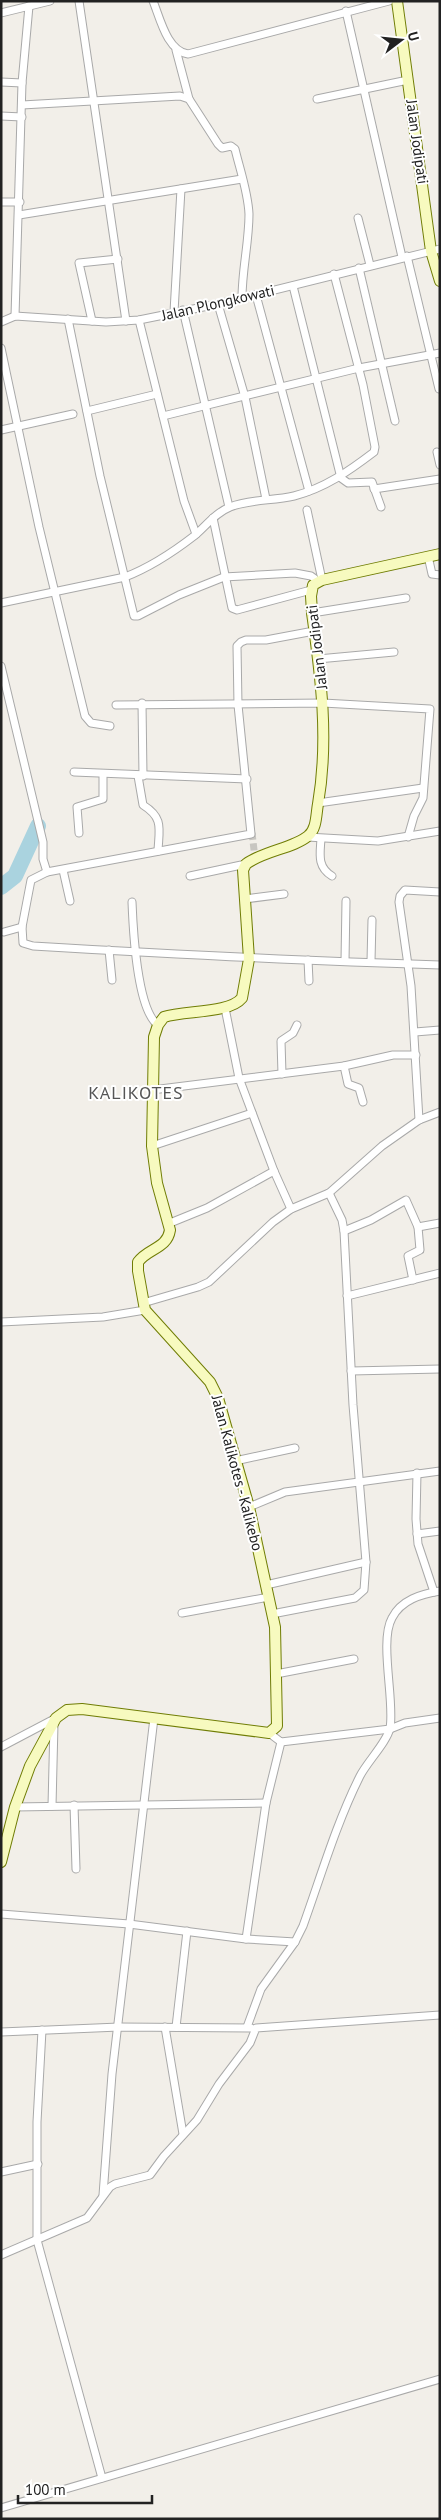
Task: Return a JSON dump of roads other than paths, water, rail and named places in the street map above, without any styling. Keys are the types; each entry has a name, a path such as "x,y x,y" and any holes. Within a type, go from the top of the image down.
{"street":[{"path":"1,13 50,1"},
{"path":"79,1 110,201 126,321"},
{"path":"153,1 172,46 182,54 193,54 346,11 389,1"},
{"name":"Jalan Jodipati","path":"397,1 440,281"},
{"path":"15,316 20,202 22,83 29,6"},
{"path":"346,11 439,389"},
{"path":"176,50 189,98 220,146 233,147 242,179 248,214 242,274 242,298"},
{"path":"317,99 408,80"},
{"path":"1,82 22,83"},
{"path":"22,105 180,96 189,98"},
{"path":"1,116 22,117"},
{"path":"19,215 242,179"},
{"path":"174,312 181,189"},
{"path":"1,202 20,202"},
{"path":"358,218 370,265"},
{"name":"Jalan Plongkowati","path":"1,322 15,316 92,321 139,320 218,304 436,250"},
{"path":"92,321 78,264 118,259"},
{"path":"358,268 396,421"},
{"path":"1,604 125,577 157,563 196,534 213,518 229,508 266,499 292,496 342,478 375,449 359,368 334,274"},
{"path":"293,286 342,478 348,483 371,482 381,508"},
{"path":"256,295 309,491"},
{"path":"218,304 245,397 266,499"},
{"path":"183,310 229,508"},
{"path":"68,319 113,532 125,577 132,614 135,617 178,594 224,576 295,573 320,580 440,554"},
{"path":"139,320 184,501 196,534"},
{"path":"1,348 54,592 85,716 94,725 110,726"},
{"path":"163,416 359,368 440,352"},
{"path":"87,411 157,394"},
{"path":"1,430 73,414"},
{"path":"437,452 440,465"},
{"path":"374,489 440,479"},
{"path":"307,510 320,580"},
{"path":"213,518 232,608 237,610 311,590"},
{"path":"428,556 434,573"},
{"name":"Jalan Jodipati","path":"307,837 314,827 324,752 323,703 311,590 320,580"},
{"path":"312,613 406,598"},
{"path":"314,632 266,640 246,640 239,643 238,705 247,779 251,834 47,872 31,880 22,927 22,939 27,946 249,959 440,964"},
{"path":"318,659 394,652"},
{"path":"1,666 43,842 43,859 47,872"},
{"path":"142,703 140,776 143,805 154,812 158,819 158,851"},
{"path":"116,704 238,705 323,703 430,710 421,804 414,816 408,837"},
{"path":"74,772 247,779"},
{"path":"80,833 76,807 80,804 103,800 103,774"},
{"path":"318,803 423,788"},
{"path":"190,876 246,864 270,851 307,837 378,841 440,831"},
{"path":"321,839 320,863 324,870 332,876"},
{"path":"144,1307 138,1262 143,1256 164,1244 169,1235 170,1223 157,1183 152,1146 154,1037 158,1025 164,1017 225,1008 238,1003 242,998 249,959 244,870 246,864"},
{"path":"63,870 70,901"},
{"path":"419,1120 415,1032 408,964 400,913 400,896 407,890 440,892"},
{"path":"245,899 284,894"},
{"path":"345,961 346,901"},
{"path":"132,902 136,951 146,1010 158,1025"},
{"path":"372,920 372,961"},
{"path":"4,932 22,927"},
{"path":"109,950 112,980"},
{"path":"308,960 309,981"},
{"path":"225,1008 239,1078 274,1171 291,1209"},
{"path":"282,1074 281,1040 294,1033 297,1025"},
{"path":"415,1032 440,1030"},
{"path":"152,1090 344,1066 393,1055 416,1055"},
{"path":"344,1066 348,1084 359,1088 363,1102"},
{"path":"1,1322 103,1317 144,1307 210,1282 273,1222 291,1209 329,1194 368,1157 419,1120 440,1112"},
{"path":"152,1146 252,1113"},
{"path":"170,1223 207,1208 274,1171"},
{"path":"272,1614 355,1598 364,1590 366,1562 351,1371 344,1231 342,1220 329,1194"},
{"path":"344,1231 371,1220 406,1200 418,1227 421,1247 418,1252 408,1256 413,1280"},
{"path":"418,1227 440,1223"},
{"path":"347,1296 440,1273"},
{"name":"Jalan Kalikotes - Kalikebo","path":"144,1307 214,1389 249,1507 277,1638 276,1726 269,1733"},
{"path":"351,1371 440,1369"},
{"path":"235,1461 295,1448"},
{"path":"249,1507 285,1492 440,1470"},
{"path":"247,2027 262,1989 295,1942 344,1810 361,1774 390,1729 388,1636 391,1618 407,1602 417,1596 437,1591 421,1556 416,1534 417,1472"},
{"path":"416,1534 440,1531"},
{"path":"266,1586 366,1562"},
{"path":"182,1613 269,1597"},
{"path":"276,1674 354,1659"},
{"path":"1,1747 55,1721 67,1710 74,1708 269,1733 281,1742 390,1729 405,1723 440,1718"},
{"path":"103,2196 112,2074 119,2028 129,1924 154,1718"},
{"path":"52,1806 55,1721"},
{"path":"1,1862 15,1807 30,1766 55,1721"},
{"path":"246,1939 266,1803 281,1742"},
{"path":"15,1807 266,1803"},
{"path":"74,1805 76,1869"},
{"path":"1,1914 129,1924 246,1939 295,1942"},
{"path":"176,2027 186,1931"},
{"path":"1,2032 165,2027 256,2028 440,2015"},
{"path":"165,2027 183,2134"},
{"path":"1,2255 87,2218 95,2210 103,2196 115,2184 150,2176 183,2134 197,2120 219,2084 250,2043 256,2028"},
{"path":"42,2030 37,2122 37,2240 102,2478"},
{"path":"1,2172 38,2164"},
{"path":"1,2508 440,2379"}],"waterway":[{"path":"1,887 15,876 38,826"}],"tunnel":[{"path":"252,833 255,858"}],"district":[{"name":"KALIKOTES","path":"136,1093"}]}
